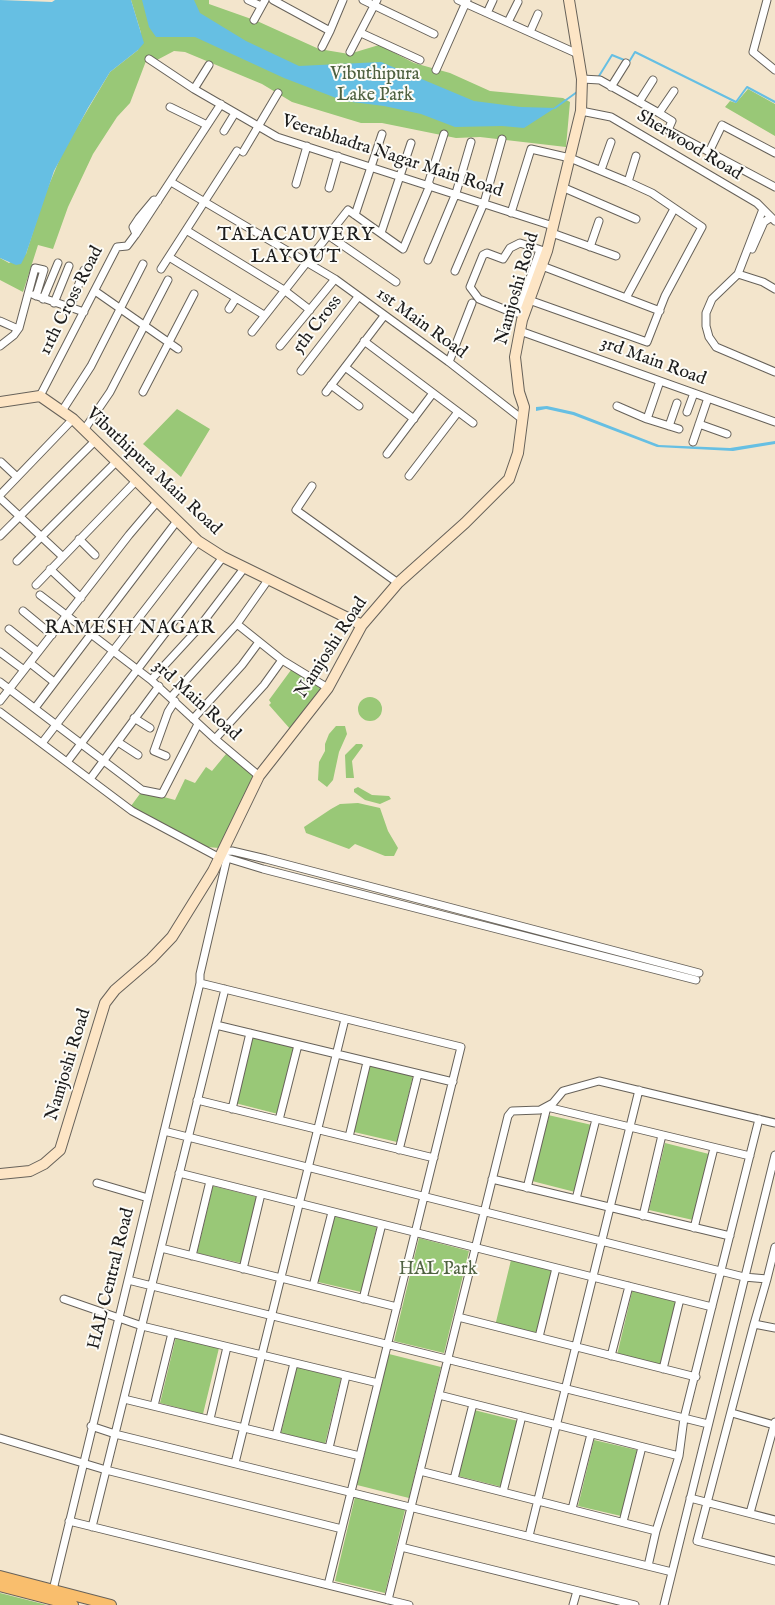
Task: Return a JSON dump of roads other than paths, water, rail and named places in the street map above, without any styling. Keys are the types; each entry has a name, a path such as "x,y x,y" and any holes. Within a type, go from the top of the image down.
{"main road":[{"name":"Namjoshi Road","path":"0,1174 30,1170 44,1164 60,1150 105,1004 115,990 151,959 172,937 223,856 260,776 328,688 362,625 398,583 465,523 508,479 518,453 524,407 515,357 521,313 529,300 542,266 544,251 552,229 581,111 582,79 568,0"},
{"name":"Vibuthipura Main Road","path":"40,396 74,419 135,482 198,541 222,557 268,580 316,600 362,625"},
{"path":"0,402 40,396"},
{"path":"0,1576 73,1605"},
{"path":"0,1586 111,1605"}],"street":[{"path":"248,0 263,3 254,20"},
{"path":"273,0 330,31"},
{"path":"322,47 343,0"},
{"path":"363,0 376,3 434,34"},
{"path":"458,0 578,54"},
{"path":"487,13 492,0"},
{"path":"768,0 753,52 775,70"},
{"path":"436,70 466,2"},
{"path":"508,22 518,2"},
{"path":"350,52 376,3"},
{"path":"530,32 538,14"},
{"path":"361,33 420,60"},
{"name":"Veerabhadra Nagar Main Road","path":"149,59 194,89 277,137 456,193 552,229 590,247 616,256"},
{"path":"610,87 626,63"},
{"path":"194,89 209,65"},
{"path":"582,79 600,80 659,113 672,121 668,130 775,187"},
{"path":"639,102 653,80"},
{"path":"659,113 674,91"},
{"path":"161,269 240,151 259,128 278,92"},
{"name":"11th Cross Road","path":"40,396 117,247 127,246 136,234 221,104"},
{"path":"170,107 207,126"},
{"name":"Sherwood Road","path":"581,111 611,118 757,203 773,219"},
{"path":"224,131 235,113"},
{"path":"709,152 722,125 775,153"},
{"path":"355,215 382,134"},
{"path":"252,332 348,210 403,249 429,185 444,134"},
{"path":"455,271 484,203 502,139"},
{"path":"428,260 456,193 471,142"},
{"path":"601,170 611,142"},
{"path":"381,233 411,143"},
{"path":"296,184 308,146"},
{"path":"511,213 531,149 570,158 652,193 702,228 665,296 646,342 529,300"},
{"path":"329,188 338,156"},
{"path":"628,182 636,156"},
{"name":"1st Main Road","path":"171,182 335,280 449,362 522,419"},
{"path":"562,187 636,219"},
{"path":"627,296 674,209"},
{"path":"740,275 763,209"},
{"path":"773,219 764,222 740,275 712,299 706,313 706,326 709,337 722,351 775,372"},
{"path":"590,247 600,221"},
{"path":"186,230 284,290 310,310"},
{"path":"328,235 396,282"},
{"path":"520,243 544,251 521,313 511,312 479,299 470,287 483,255 487,253 504,259 510,248 520,243"},
{"path":"169,257 264,315"},
{"path":"0,346 18,329 36,296 58,263"},
{"path":"62,411 91,366 143,264"},
{"path":"54,303 69,266"},
{"path":"542,266 627,296 660,311"},
{"path":"70,308 84,270"},
{"path":"740,275 763,282 775,289"},
{"path":"84,430 110,392 168,280"},
{"path":"280,346 335,280"},
{"path":"95,291 178,349"},
{"path":"143,392 194,294"},
{"path":"36,296 84,312"},
{"name":"5th Cross","path":"301,371 358,297"},
{"path":"229,309 236,298"},
{"path":"449,362 472,303"},
{"path":"326,392 384,316"},
{"path":"0,321 18,329"},
{"name":"3rd Main Road","path":"520,331 775,422"},
{"path":"364,341 473,423"},
{"path":"345,367 414,419"},
{"path":"647,419 660,381"},
{"path":"331,385 359,406"},
{"path":"387,454 433,393"},
{"path":"687,412 694,393"},
{"path":"693,442 708,398"},
{"path":"669,426 677,402"},
{"path":"617,406 647,419 678,429"},
{"path":"409,476 458,412"},
{"path":"62,556 0,497 74,419"},
{"path":"699,424 727,434"},
{"path":"0,536 95,441"},
{"path":"1,462 17,477"},
{"path":"17,561 116,462"},
{"path":"36,585 135,482"},
{"path":"312,486 296,510 398,583"},
{"path":"0,700 157,502"},
{"path":"35,708 177,520"},
{"path":"79,539 95,556"},
{"path":"42,743 198,541"},
{"path":"67,762 222,557"},
{"path":"152,680 197,630 245,567"},
{"path":"50,569 81,598"},
{"path":"166,756 154,751 173,699 237,624 268,580"},
{"name":"3rd Main Road","path":"40,595 152,680 215,739 260,776"},
{"path":"23,611 52,635"},
{"path":"237,624 282,660 328,688"},
{"path":"9,629 38,652"},
{"path":"0,682 142,790 162,794 195,721 259,642"},
{"path":"0,652 24,670"},
{"path":"215,739 264,685 282,660"},
{"path":"30,663 54,682"},
{"path":"90,779 159,686"},
{"path":"0,712 144,818 223,856 240,853 698,977"},
{"path":"134,718 150,728"},
{"path":"118,742 138,755"},
{"name":"HAL Central Road","path":"52,1596 91,1426 200,984 200,974 223,856"},
{"path":"200,984 461,1047 328,1585"},
{"path":"92,1526 225,989"},
{"path":"235,1464 345,1019"},
{"path":"216,1025 452,1082"},
{"path":"232,1109 250,1033"},
{"path":"279,1120 298,1045"},
{"path":"349,1137 367,1062"},
{"path":"399,1150 418,1074"},
{"path":"388,1600 492,1179 508,1116 512,1111 540,1110 547,1107 563,1091 600,1080 759,1120 775,1122"},
{"path":"529,1536 639,1090"},
{"path":"197,1100 434,1158"},
{"path":"547,1107 750,1156"},
{"path":"527,1188 547,1107"},
{"path":"576,1200 596,1119"},
{"path":"648,1566 656,1530 679,1456 684,1418 696,1377 759,1120"},
{"path":"164,1131 188,1139 721,1271 767,1279"},
{"path":"643,1216 662,1135"},
{"path":"694,1228 714,1148"},
{"path":"664,1605 775,1154"},
{"path":"179,1173 712,1307"},
{"path":"492,1179 730,1236"},
{"path":"192,1256 210,1181"},
{"path":"98,1183 148,1198"},
{"path":"242,1268 261,1194"},
{"path":"313,1286 332,1212"},
{"path":"363,1299 382,1224"},
{"path":"775,1247 697,1541 775,1561"},
{"path":"161,1248 397,1307"},
{"path":"539,1338 556,1268"},
{"path":"128,1280 708,1424"},
{"path":"611,1356 629,1286"},
{"path":"64,1299 142,1326 378,1383"},
{"path":"663,1369 680,1299"},
{"path":"458,1317 696,1377"},
{"path":"754,1324 775,1328"},
{"path":"154,1406 172,1333"},
{"path":"210,1419 227,1347"},
{"path":"276,1436 294,1363"},
{"path":"329,1448 346,1376"},
{"path":"439,1395 679,1456"},
{"path":"124,1398 360,1456"},
{"path":"454,1480 473,1404"},
{"path":"732,1413 775,1423 750,1513"},
{"path":"503,1492 522,1416"},
{"path":"91,1426 115,1434 672,1572"},
{"path":"572,1509 591,1434"},
{"path":"0,1438 106,1470 342,1528"},
{"path":"623,1522 642,1446"},
{"path":"420,1471 656,1530"},
{"path":"690,1498 775,1520"},
{"path":"69,1521 409,1605"},
{"path":"401,1547 635,1605"},
{"path":"573,1605 577,1591"}],"water":[{"path":"0,0 52,2 55,0 131,0 144,43 110,72 88,108 54,171 26,254 21,264 16,265 0,258"},
{"path":"142,0 194,0 200,13 246,41 299,66 381,62 474,101 521,107 555,108 524,128 502,126 455,127 421,114 384,106 344,101 284,78 195,37 156,37 149,27"},
{"path":"547,406 574,412 659,445 730,448 775,441 775,444 733,451 657,447 573,415 546,409 536,411 536,407"}],"waterway":[{"path":"599,76 612,55 629,62 635,52 736,102 747,87 775,102"},
{"path":"555,108 577,92"}],"district":[{"name":"TALACAUVERY LAYOUT","path":"296,247"},
{"name":"RAMESH NAGAR","path":"130,629"}],"park label":[{"name":"Vibuthipura Lake Park","path":"375,85"},
{"name":"HAL Park","path":"438,1270"}]}
